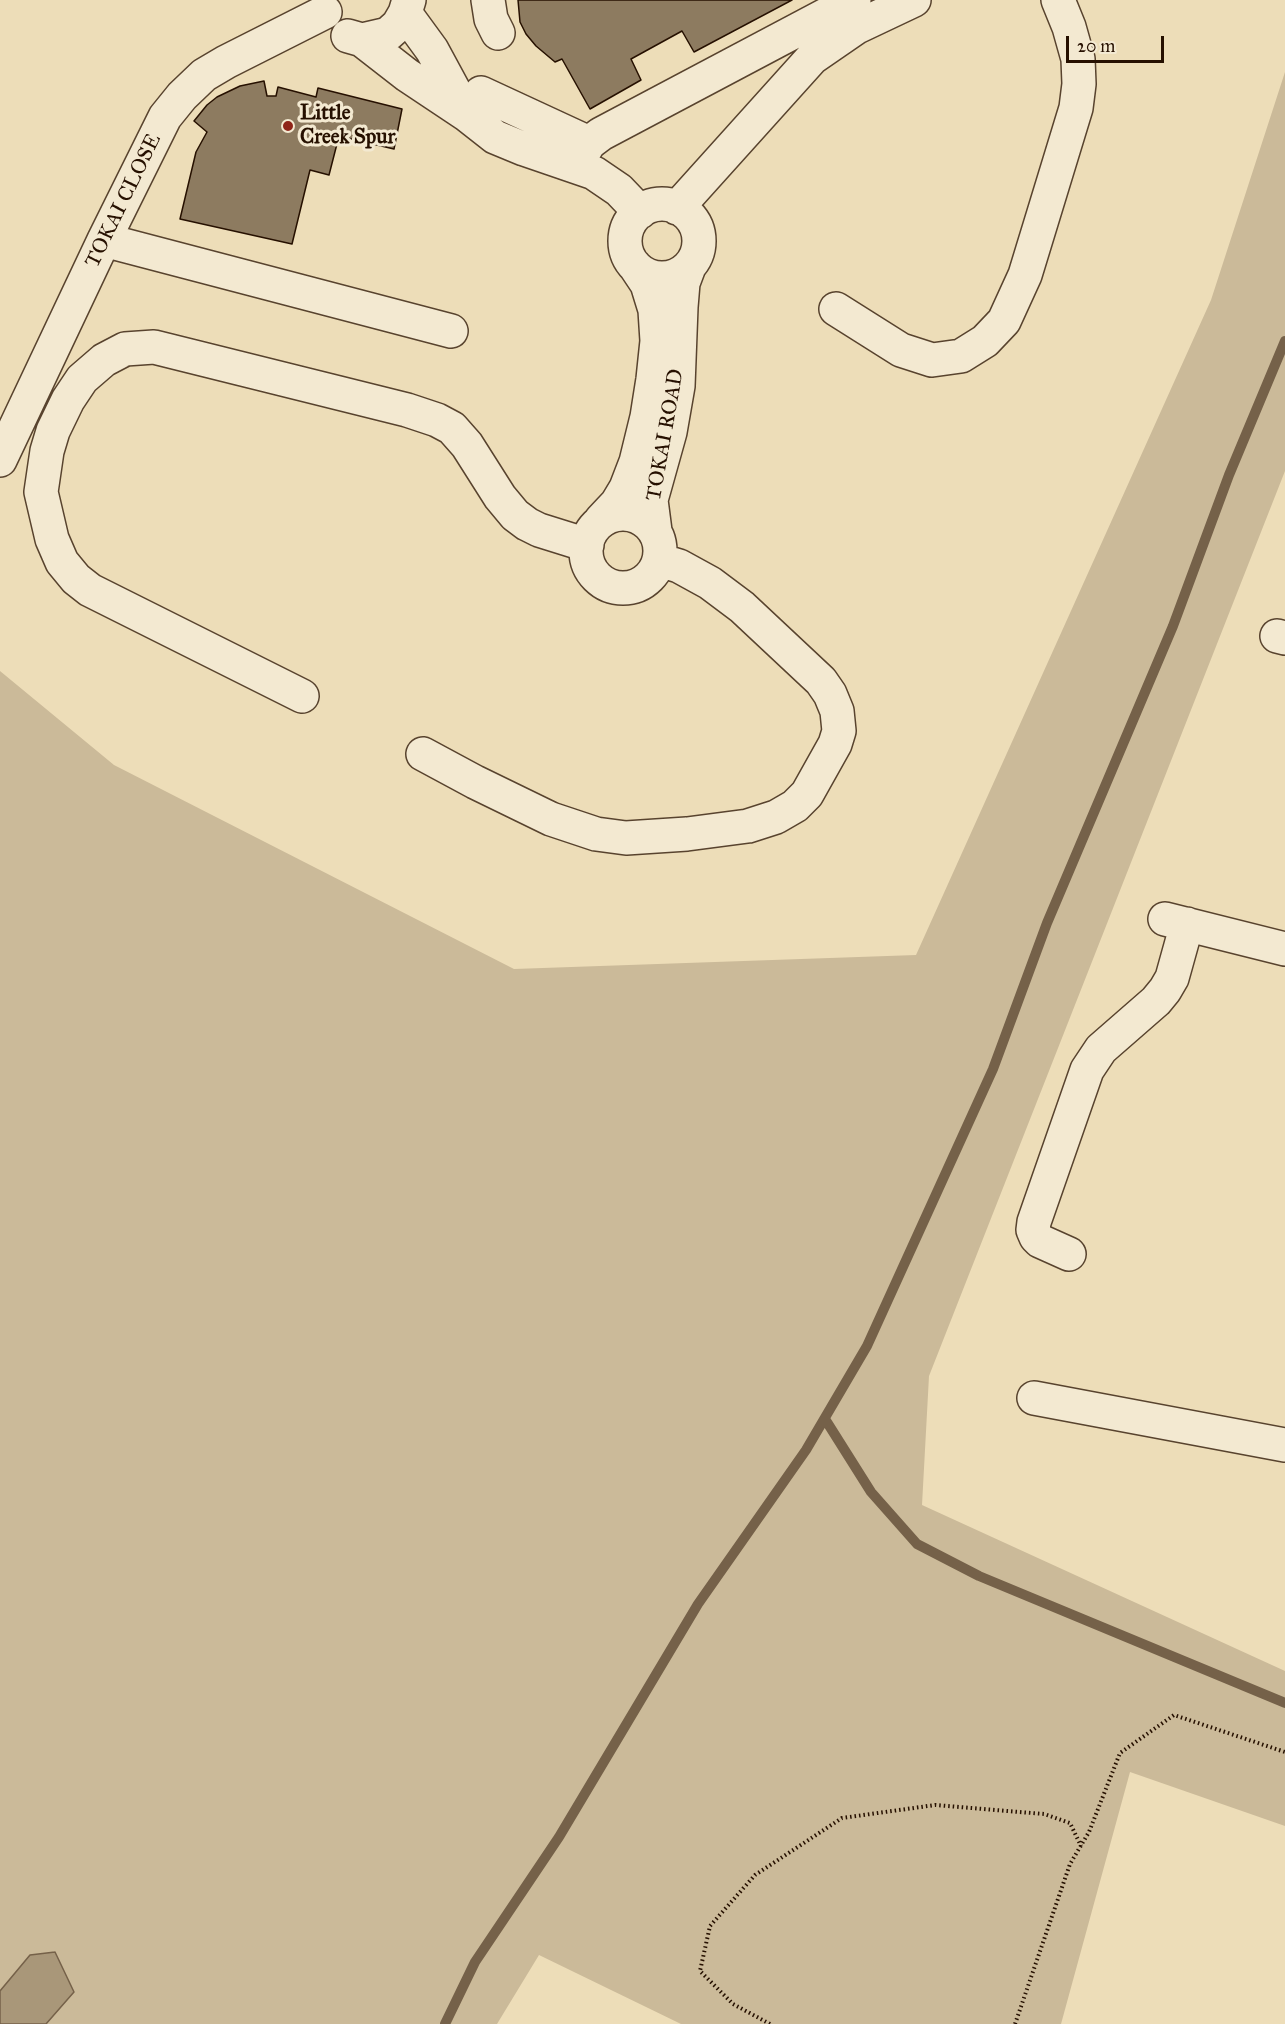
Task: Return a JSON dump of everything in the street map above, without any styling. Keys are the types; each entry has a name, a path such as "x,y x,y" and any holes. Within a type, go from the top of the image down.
{"street":[{"path":"488,0 491,19 498,33"},
{"path":"407,6 432,50 474,104 495,136 524,149 582,154 854,0"},
{"path":"678,208 812,58 857,27 914,0"},
{"path":"836,309 901,350 932,360 961,356 985,341 1004,321 1025,274 1076,108 1079,84 1078,59 1058,0"},
{"path":"324,6 337,30 349,37 362,40 407,75 474,104"},
{"name":"TOKAI CLOSE","path":"0,460 165,117 182,96 204,75 324,6"},
{"path":"362,40 388,34 398,25 407,6"},
{"path":"582,154 594,173 619,190 640,212"},
{"path":"658,204 668,205 687,214 694,223 698,234 695,257 689,267 680,274 668,278 656,278 644,274 628,256 625,244 629,226 640,212 658,204"},
{"path":"104,240 451,331"},
{"name":"TOKAI ROAD","path":"594,532 626,488 636,462 653,379 657,341 655,310 647,284 635,266"},
{"name":"TOKAI ROAD","path":"657,546 651,500 670,432 678,386 681,307 689,267"},
{"path":"302,696 90,590 76,579 62,562 52,539 41,492 47,451 53,431 68,400 82,379 104,360 125,349 154,347 407,410 437,420 452,428 467,445 500,497 527,525 539,530 594,532"},
{"path":"423,754 551,819 596,834 626,838 687,834 748,826 776,817 795,806 807,794 836,744 839,731 837,711 830,694 821,681 742,607 711,583 679,566 657,546 647,522 636,516 624,513 612,515 594,532 589,564 604,582 615,587 627,588 639,585 649,577 657,546"},
{"path":"1069,1254 1035,1237 1033,1230 1038,1210 1087,1070 1101,1049 1156,1001 1166,990 1172,978 1176,921 1285,949"},
{"path":"1034,1398 1285,1445"}],"path":[{"path":"1015,2024 1070,1864 1089,1832 1120,1753 1174,1715 1285,1752"},
{"path":"770,2024 733,2004 700,1971 710,1926 755,1875 843,1818 935,1804 1044,1814 1070,1823 1081,1846"}],"shaded area":[{"path":"1285,72 1285,471 929,1376 922,1505 1285,1671 1285,1826 1130,1772 1061,2024 681,2024 539,1955 497,2024 0,2024 0,671 114,765 514,969 916,955 1211,300"},
{"path":"55,1952 74,1992 46,2024 0,2024 0,1991 30,1955"}],"building":[{"path":"518,0 792,0 694,52 682,31 631,59 641,80 590,109 562,59 555,62 526,34 520,22"},
{"path":"264,81 267,96 276,96 278,87 316,97 318,88 402,109 394,149 339,136 329,175 310,170 292,244 180,219 196,152 207,132 194,121 217,97 240,86"}],"waterway":[{"path":"445,2024 475,1962 559,1837 698,1604 806,1450 867,1346 993,1069 1047,923 1173,626 1229,475 1285,341"},
{"path":"825,1419 871,1492 917,1544 979,1576 1285,1703"}],"place":[{"name":"Little Creek Spur","path":"288,126"}]}
